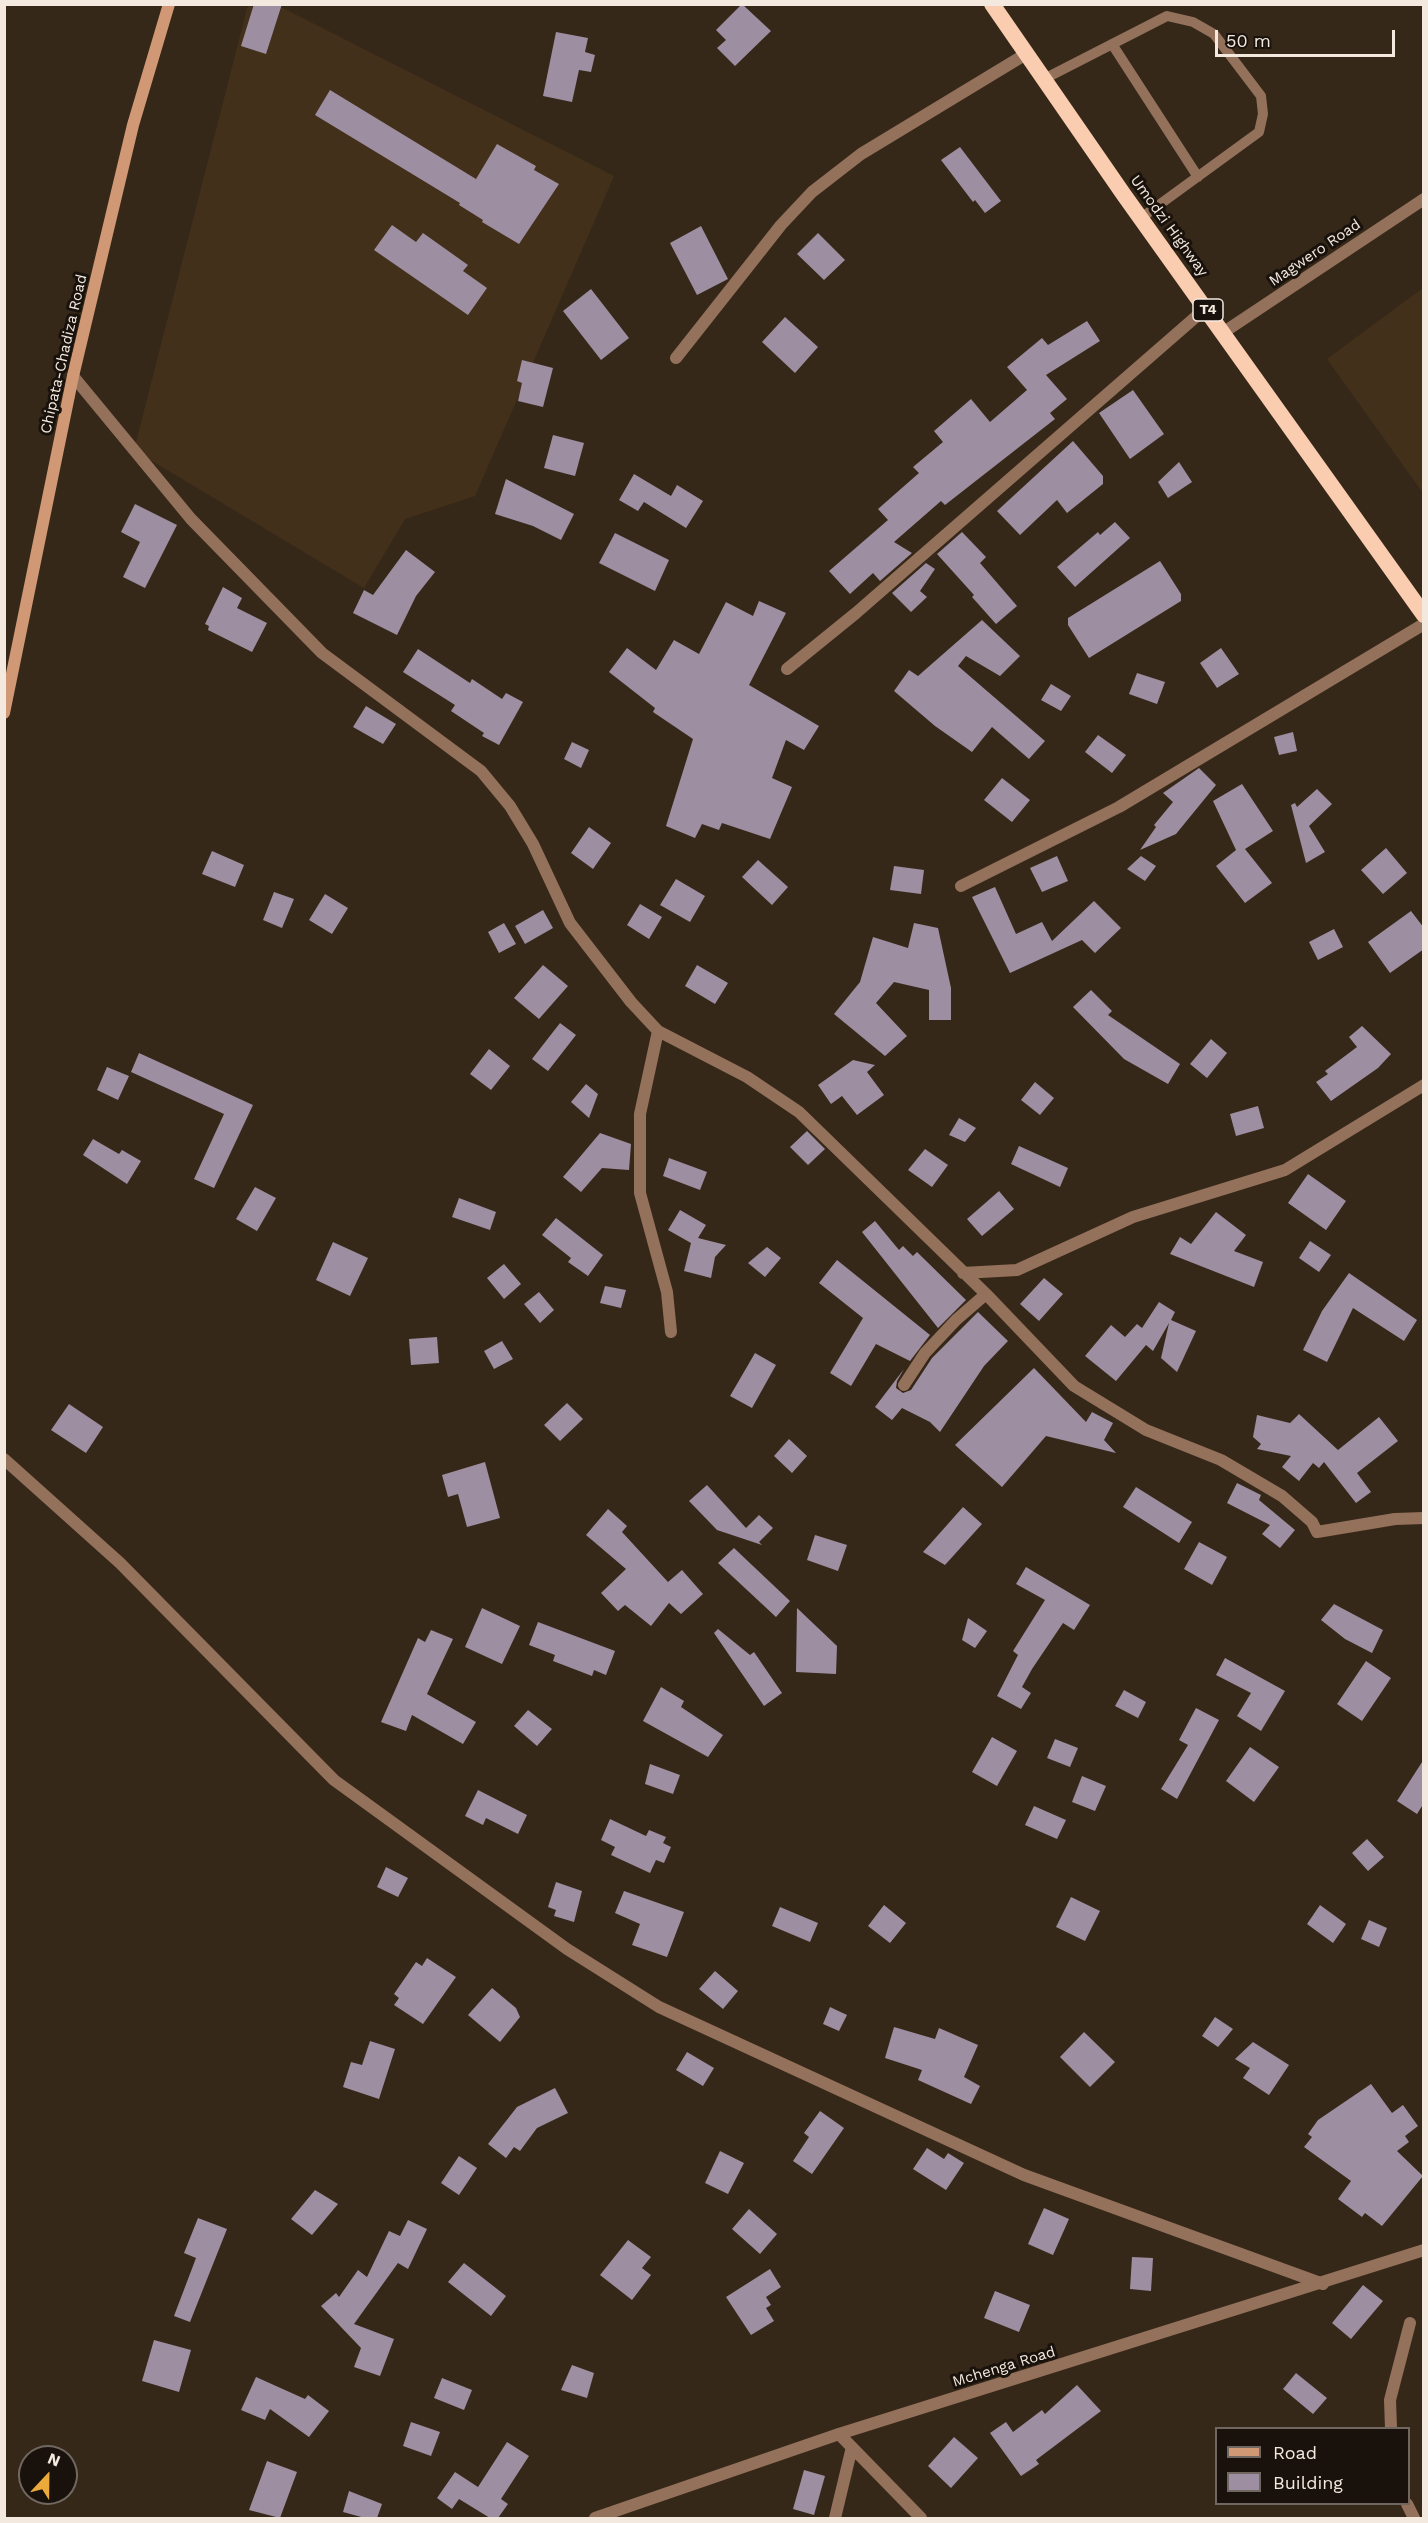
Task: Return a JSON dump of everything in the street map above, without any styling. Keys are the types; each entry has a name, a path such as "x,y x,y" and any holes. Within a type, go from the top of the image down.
{"highway":[{"name":"Umodzi Highway","path":"992,4 1141,218 1424,615"}],"main road":[{"name":"Chipata-Chadiza Road","path":"4,713 73,376 133,125 170,4"}],"street":[{"path":"676,358 781,225 812,192 861,154 1026,54"},
{"name":"Magwero Road","path":"1224,332 1424,199"},
{"path":"787,669 856,613 1206,308"},
{"path":"73,376 191,519 322,653 482,771 510,806 533,844 570,923 631,1002 658,1031 747,1077 799,1112 986,1294 1074,1386 1146,1430 1221,1460 1282,1496 1312,1522 1317,1532 1395,1519 1424,1518"},
{"path":"961,886 1119,807 1424,624"},
{"path":"658,1031 640,1114 640,1193 667,1292 671,1332"},
{"path":"963,1273 1017,1270 1133,1217 1285,1170 1424,1084"},
{"path":"904,1385 925,1353 956,1320 986,1294"},
{"path":"4,1459 120,1563 334,1780 567,1949 659,2007 1024,2175 1323,2284"},
{"name":"Mchenga Road","path":"595,2518 839,2434 1323,2284 1424,2250"},
{"path":"1391,2427 1390,2400 1410,2323"},
{"path":"839,2434 921,2518"},
{"path":"835,2518 852,2447"}],"lane":[{"path":"1044,79 1167,16 1193,22 1214,34 1261,96 1263,114 1259,132 1141,218"},
{"path":"1112,44 1198,177"}],"shaded area":[{"path":"248,5 277,5 614,176 475,496 405,519 364,588 134,450"},
{"path":"1423,288 1423,493 1327,359"}],"building":[{"path":"254,4 282,4 266,54 241,46"},
{"path":"742,4 771,31 735,66 717,48 726,40 716,30"},
{"path":"556,32 588,38 585,52 595,55 591,72 579,70 572,102 543,96"},
{"path":"330,90 476,179 497,144 536,166 534,170 559,184 519,244 482,222 483,220 459,205 460,203 315,115"},
{"path":"960,147 1001,201 985,213 975,200 973,202 941,160"},
{"path":"392,225 416,242 423,233 468,265 463,271 487,288 468,315 374,250"},
{"path":"701,226 728,279 697,295 670,243"},
{"path":"818,233 845,260 824,280 797,254"},
{"path":"591,289 629,338 601,360 563,311"},
{"path":"785,317 818,347 795,373 762,342"},
{"path":"1087,321 1100,341 1046,375 1067,399 1050,413 1055,419 945,505 941,501 894,542 912,553 880,581 873,573 850,594 829,571 888,520 878,509 919,473 913,467 943,442 934,431 971,399 990,422 1027,390 1007,367 1042,338 1048,345"},
{"path":"522,360 553,368 543,407 518,401 522,383 517,381"},
{"path":"1133,390 1164,434 1130,459 1099,413"},
{"path":"553,435 584,443 575,476 544,468"},
{"path":"1073,441 1103,476 1103,484 1067,513 1057,500 1020,535 997,511"},
{"path":"1179,462 1192,482 1168,498 1158,482"},
{"path":"634,474 671,496 677,485 703,501 686,528 644,502 638,511 619,500"},
{"path":"506,479 574,514 561,540 533,526 495,514"},
{"path":"135,504 177,525 145,588 123,577 140,542 121,532"},
{"path":"1115,522 1130,538 1075,587 1057,567 1098,532 1100,535"},
{"path":"962,532 986,557 980,563 1017,606 996,624 972,597 974,595 937,554"},
{"path":"615,533 669,560 655,591 599,563"},
{"path":"406,550 435,572 416,596 397,635 353,613 364,590 373,595"},
{"path":"1160,561 1181,594 1181,601 1089,658 1068,625 1068,618"},
{"path":"926,563 935,569 920,591 927,597 911,612 892,593"},
{"path":"223,587 242,598 237,608 267,623 252,652 208,630 209,626 205,624"},
{"path":"759,601 786,613 749,685 819,726 804,750 786,740 772,778 792,787 770,839 722,823 719,830 702,824 695,838 666,826 693,739 653,712 655,708 609,672 627,648 656,670 674,640 699,654 726,602 753,616"},
{"path":"982,620 1020,656 1000,676 966,656 958,666 1045,741 1029,759 992,727 972,752 935,726 894,691 909,670 918,676"},
{"path":"1221,648 1239,674 1217,688 1200,663"},
{"path":"418,649 470,683 472,679 502,699 506,693 523,702 499,745 482,736 484,733 451,711 455,705 403,672"},
{"path":"1137,673 1165,682 1157,704 1129,694"},
{"path":"1051,684 1071,696 1061,711 1041,700"},
{"path":"366,706 396,724 383,744 353,727"},
{"path":"1293,732 1297,751 1279,755 1274,737"},
{"path":"1098,735 1126,755 1112,773 1085,752"},
{"path":"572,742 589,750 581,768 564,759"},
{"path":"1199,768 1216,785 1176,834 1140,850 1156,827 1154,825 1173,802 1163,793"},
{"path":"1002,778 1030,800 1012,822 984,800"},
{"path":"1242,784 1273,831 1245,849 1272,883 1245,903 1216,866 1236,850 1213,801"},
{"path":"1317,789 1332,804 1309,826 1325,852 1306,863 1291,805 1295,803 1297,807"},
{"path":"589,827 611,843 593,869 571,853"},
{"path":"1386,848 1407,873 1383,894 1361,870"},
{"path":"212,851 244,865 235,887 202,874"},
{"path":"1057,856 1068,881 1042,892 1030,868"},
{"path":"1141,856 1156,866 1145,881 1127,869"},
{"path":"758,860 788,887 772,905 742,877"},
{"path":"894,866 924,870 921,894 890,890"},
{"path":"676,879 705,896 690,922 660,905"},
{"path":"995,887 1016,934 1042,922 1052,941 1094,901 1121,928 1095,953 1082,940 1010,973 972,897"},
{"path":"274,892 294,899 282,928 263,920"},
{"path":"325,894 348,908 332,934 309,920"},
{"path":"640,904 662,917 649,939 627,925"},
{"path":"543,910 553,928 525,944 515,926"},
{"path":"1411,911 1424,928 1424,949 1390,973 1368,942"},
{"path":"504,923 516,944 499,953 488,932"},
{"path":"914,923 938,928 951,988 951,1020 929,1020 929,990 894,982 876,1003 907,1036 885,1056 834,1014 860,982 873,937 908,948"},
{"path":"1334,929 1343,947 1318,960 1309,942"},
{"path":"543,965 568,986 539,1019 514,998"},
{"path":"697,965 728,983 715,1004 685,986"},
{"path":"1091,990 1112,1011 1108,1015 1180,1064 1168,1084 1124,1059 1073,1007"},
{"path":"560,1023 576,1035 548,1071 532,1059"},
{"path":"1362,1026 1391,1054 1378,1068 1331,1101 1316,1082 1328,1074 1325,1071 1357,1047 1349,1037"},
{"path":"1211,1039 1227,1053 1207,1078 1190,1064"},
{"path":"489,1049 510,1066 491,1090 470,1074"},
{"path":"139,1053 253,1105 214,1188 194,1179 224,1114 131,1072"},
{"path":"853,1060 875,1065 867,1072 884,1095 857,1115 842,1096 831,1104 818,1085"},
{"path":"107,1067 129,1076 118,1100 97,1090"},
{"path":"1035,1082 1054,1098 1040,1115 1021,1100"},
{"path":"586,1084 598,1094 589,1118 571,1102"},
{"path":"1258,1106 1264,1128 1236,1136 1230,1114"},
{"path":"959,1118 976,1128 965,1142 949,1135"},
{"path":"807,1131 825,1149 808,1165 790,1147"},
{"path":"600,1133 631,1144 629,1170 602,1168 581,1192 563,1177"},
{"path":"93,1139 119,1154 122,1150 141,1161 127,1184 83,1155"},
{"path":"1019,1146 1068,1168 1060,1187 1011,1164"},
{"path":"925,1149 948,1165 932,1187 908,1170"},
{"path":"669,1158 707,1172 700,1190 663,1176"},
{"path":"1308,1174 1346,1201 1326,1230 1288,1203"},
{"path":"255,1187 276,1198 257,1231 236,1219"},
{"path":"999,1191 1014,1209 982,1236 967,1219"},
{"path":"459,1198 496,1212 490,1230 452,1217"},
{"path":"680,1210 706,1225 698,1238 726,1245 715,1257 711,1278 684,1271 691,1243 668,1230"},
{"path":"1216,1212 1246,1235 1234,1251 1263,1262 1254,1287 1170,1254 1180,1237 1191,1244"},
{"path":"556,1218 603,1255 588,1276 568,1262 571,1258 542,1235"},
{"path":"875,1221 899,1250 903,1246 913,1256 917,1252 966,1300 938,1328 862,1232"},
{"path":"1310,1241 1331,1255 1319,1272 1299,1258"},
{"path":"333,1242 368,1258 350,1296 316,1280"},
{"path":"767,1247 781,1258 765,1277 748,1263"},
{"path":"837,1260 930,1335 910,1361 876,1344 851,1386 830,1373 863,1318 819,1283"},
{"path":"504,1264 521,1284 504,1299 487,1278"},
{"path":"1349,1273 1417,1320 1404,1341 1353,1308 1327,1362 1303,1350 1322,1311"},
{"path":"1044,1278 1063,1294 1039,1321 1020,1304"},
{"path":"605,1286 626,1290 621,1308 600,1303"},
{"path":"539,1292 554,1310 540,1323 524,1304"},
{"path":"1159,1302 1175,1312 1171,1320 1196,1331 1177,1372 1161,1358 1169,1323 1153,1351 1146,1345 1116,1381 1085,1356 1111,1325 1125,1337 1137,1324 1142,1328"},
{"path":"978,1312 1008,1341 984,1366 940,1432 930,1422 902,1408 892,1420 875,1407 904,1369 896,1388 903,1393 911,1390 932,1358"},
{"path":"437,1337 439,1363 411,1365 409,1339"},
{"path":"502,1341 513,1359 494,1369 484,1351"},
{"path":"755,1353 776,1365 752,1408 730,1396"},
{"path":"1034,1368 1086,1422 1092,1412 1113,1423 1104,1440 1116,1453 1046,1436 1002,1487 955,1445"},
{"path":"567,1403 583,1419 560,1441 544,1425"},
{"path":"69,1404 103,1427 86,1453 51,1430"},
{"path":"1299,1414 1338,1450 1379,1417 1398,1441 1357,1473 1371,1492 1356,1503 1324,1462 1319,1468 1313,1463 1299,1481 1282,1467 1291,1456 1257,1449 1261,1444 1253,1437 1257,1415 1290,1423"},
{"path":"789,1439 807,1456 792,1473 774,1456"},
{"path":"485,1462 500,1518 467,1527 458,1494 448,1497 442,1475"},
{"path":"1237,1483 1261,1495 1259,1500 1295,1530 1280,1548 1262,1534 1270,1525 1227,1503"},
{"path":"707,1485 746,1528 759,1515 773,1528 759,1542 762,1545 717,1530 689,1501"},
{"path":"1136,1487 1192,1522 1179,1543 1123,1507"},
{"path":"963,1507 982,1524 945,1565 923,1552"},
{"path":"608,1509 627,1526 622,1532 668,1582 682,1570 703,1594 681,1614 669,1603 651,1626 625,1605 618,1611 601,1593 626,1569 586,1535"},
{"path":"815,1535 847,1545 838,1571 807,1560"},
{"path":"1199,1542 1227,1557 1212,1585 1184,1569"},
{"path":"734,1548 790,1601 776,1617 718,1563"},
{"path":"1026,1567 1090,1605 1074,1630 1063,1623 1032,1669 1022,1687 1031,1693 1021,1709 997,1696 1018,1655 1013,1651 1045,1600 1016,1584"},
{"path":"1334,1604 1383,1630 1372,1653 1345,1639 1321,1620"},
{"path":"482,1608 520,1626 502,1664 465,1647"},
{"path":"797,1608 837,1646 836,1674 796,1672"},
{"path":"968,1618 987,1631 975,1648 962,1640"},
{"path":"538,1622 615,1651 606,1675 594,1670 592,1676 553,1661 555,1655 529,1645"},
{"path":"718,1629 750,1655 754,1652 782,1693 764,1706 714,1633"},
{"path":"431,1630 453,1639 427,1694 476,1722 463,1744 412,1715 406,1731 381,1722 418,1638 425,1642"},
{"path":"1225,1658 1285,1691 1261,1731 1237,1716 1251,1693 1216,1675"},
{"path":"1366,1661 1391,1678 1362,1721 1337,1704"},
{"path":"661,1687 684,1701 681,1707 723,1735 708,1757 643,1721"},
{"path":"1124,1690 1146,1702 1138,1718 1115,1706"},
{"path":"1196,1708 1219,1720 1177,1799 1161,1789 1188,1745 1179,1740"},
{"path":"528,1710 552,1729 537,1746 514,1726"},
{"path":"992,1737 1017,1751 997,1786 972,1772"},
{"path":"1055,1739 1078,1748 1070,1767 1047,1758"},
{"path":"1250,1747 1279,1767 1254,1802 1226,1781"},
{"path":"1424,1759 1424,1803 1417,1814 1397,1801"},
{"path":"650,1764 680,1775 673,1794 645,1784"},
{"path":"1082,1776 1106,1786 1095,1811 1072,1802"},
{"path":"478,1790 527,1815 518,1834 486,1818 483,1825 465,1816"},
{"path":"1034,1806 1066,1820 1057,1839 1025,1825"},
{"path":"610,1819 646,1836 649,1830 666,1837 663,1843 671,1847 664,1863 656,1860 650,1873 611,1855 615,1847 601,1840"},
{"path":"1367,1839 1384,1857 1368,1871 1352,1853"},
{"path":"386,1867 408,1878 398,1897 377,1887"},
{"path":"556,1882 582,1891 574,1922 554,1916 556,1910 548,1907"},
{"path":"624,1891 684,1912 667,1957 632,1945 640,1924 615,1913"},
{"path":"1071,1897 1100,1911 1085,1941 1056,1927"},
{"path":"884,1905 906,1923 890,1943 868,1926"},
{"path":"1320,1905 1346,1924 1333,1943 1307,1924"},
{"path":"780,1907 818,1923 810,1942 772,1926"},
{"path":"1369,1920 1387,1928 1379,1947 1361,1939"},
{"path":"427,1958 456,1977 423,2024 394,2005 399,1998 394,1994 416,1962 422,1966"},
{"path":"715,1971 738,1991 723,2009 699,1989"},
{"path":"492,1988 516,2008 520,2017 500,2042 468,2015"},
{"path":"830,2007 847,2015 839,2031 823,2024"},
{"path":"1215,2017 1233,2029 1218,2047 1202,2036"},
{"path":"894,2027 935,2039 939,2028 978,2045 964,2077 980,2086 971,2104 918,2080 922,2070 885,2058"},
{"path":"1084,2032 1115,2062 1090,2087 1060,2057"},
{"path":"370,2041 395,2049 379,2099 343,2087 351,2062 362,2065"},
{"path":"1253,2042 1289,2065 1269,2095 1243,2078 1250,2068 1235,2059"},
{"path":"687,2052 714,2068 703,2086 676,2070"},
{"path":"1371,2084 1392,2113 1403,2105 1418,2126 1405,2136 1409,2142 1397,2151 1423,2176 1382,2226 1365,2213 1362,2217 1338,2199 1351,2181 1304,2147 1312,2137 1308,2134 1318,2120"},
{"path":"555,2088 568,2113 537,2128 520,2151 514,2147 506,2158 488,2144 517,2107"},
{"path":"820,2111 844,2128 812,2174 793,2161 809,2137 804,2133"},
{"path":"927,2148 944,2159 948,2153 964,2163 946,2190 913,2169"},
{"path":"720,2151 744,2163 728,2194 705,2183"},
{"path":"459,2156 477,2168 459,2195 441,2183"},
{"path":"315,2190 338,2204 312,2235 291,2219"},
{"path":"1044,2208 1069,2219 1053,2255 1028,2244"},
{"path":"749,2209 777,2234 760,2254 732,2229"},
{"path":"198,2218 227,2229 190,2322 174,2316 196,2258 184,2253"},
{"path":"408,2220 427,2229 408,2269 398,2263 354,2324 394,2339 380,2376 354,2367 361,2348 321,2306 336,2293 339,2297 358,2270 367,2277 389,2231 400,2236"},
{"path":"628,2240 651,2257 642,2268 651,2275 632,2300 600,2275"},
{"path":"1132,2257 1153,2258 1151,2291 1130,2289"},
{"path":"464,2263 506,2296 491,2316 448,2282"},
{"path":"770,2269 781,2287 766,2297 771,2305 766,2308 774,2321 751,2335 726,2297"},
{"path":"1363,2285 1383,2301 1351,2339 1332,2323"},
{"path":"995,2291 1030,2305 1019,2332 984,2318"},
{"path":"154,2340 191,2350 179,2392 142,2381"},
{"path":"572,2365 594,2373 587,2398 561,2390"},
{"path":"1296,2373 1327,2398 1313,2414 1283,2389"},
{"path":"256,2377 305,2399 308,2395 329,2411 309,2437 270,2409 265,2420 241,2410"},
{"path":"442,2378 472,2390 464,2410 434,2398"},
{"path":"1077,2385 1101,2411 1036,2460 1039,2464 1021,2476 990,2433 1006,2422 1013,2432 1042,2410 1045,2414"},
{"path":"411,2422 440,2432 431,2456 403,2446"},
{"path":"954,2437 978,2458 951,2488 928,2466"},
{"path":"507,2442 529,2456 501,2499 508,2504 498,2518 490,2518 459,2499 452,2509 437,2498 455,2472 478,2487"},
{"path":"267,2461 297,2472 280,2518 249,2510"},
{"path":"804,2470 825,2476 814,2515 793,2509"},
{"path":"349,2491 382,2504 377,2518 365,2518 343,2512"}]}
